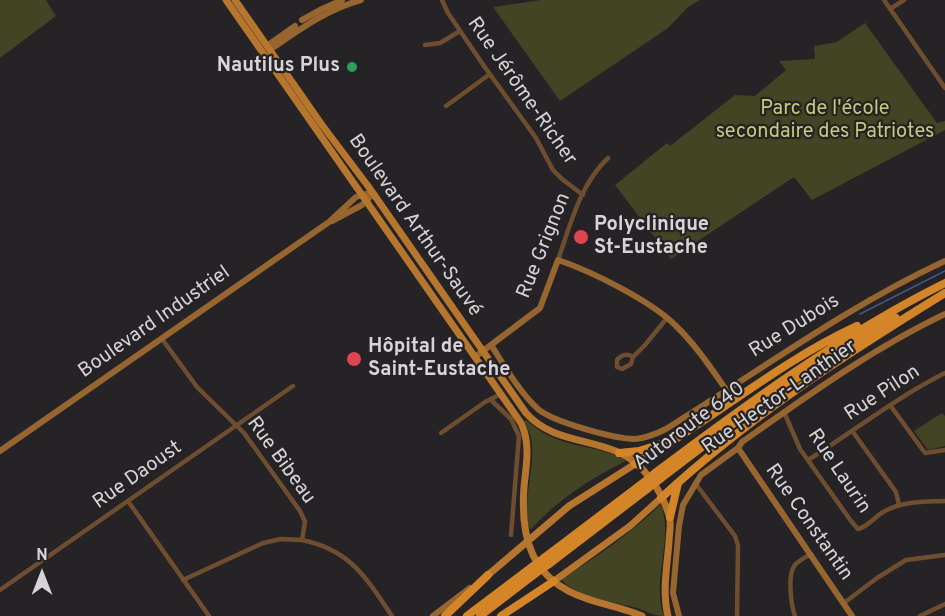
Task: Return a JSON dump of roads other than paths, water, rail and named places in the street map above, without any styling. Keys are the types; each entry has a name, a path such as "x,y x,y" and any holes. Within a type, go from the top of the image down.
{"highway":[{"name":"Autoroute 640","path":"467,616 546,561 784,378 897,308 945,283"},
{"name":"Autoroute 640","path":"658,476 807,371 874,330 945,293"},
{"path":"661,498 741,429 804,383 945,293"},
{"path":"635,464 826,340 897,308"},
{"path":"619,453 639,451 671,440"},
{"path":"670,517 678,483"},
{"name":"Autoroute 640","path":"480,616 534,570"},
{"path":"445,616 488,575"},
{"path":"501,616 554,580"}],"main road":[{"name":"Boulevard Arthur-Sauvé","path":"226,0 269,48 364,198 521,423 526,439 527,455 522,514 526,540 535,559 554,580 576,595 642,616"},
{"name":"Boulevard Arthur-Sauvé","path":"235,0 520,407 535,422 561,436 619,453 651,479 670,517 665,589 668,616"},
{"path":"488,575 526,540 574,502 635,464"},
{"path":"554,580 630,526 661,498"}],"street":[{"path":"269,48 302,21 342,0"},
{"path":"269,48 316,19 361,0"},
{"name":"Rue Jérôme-Richer","path":"442,0 460,30 536,138 555,173 583,195"},
{"path":"884,0 945,87"},
{"path":"890,9 904,0"},
{"path":"425,45 440,43 460,30"},
{"path":"446,106 490,74"},
{"name":"Rue Grignon","path":"475,357 540,308 576,210 599,168 608,158"},
{"name":"Boulevard Industriel","path":"0,451 329,222 345,215 372,193"},
{"path":"558,260 623,290 667,318 692,345 727,391"},
{"name":"Rue Dubois","path":"491,345 529,398 543,412 567,423 624,438 640,438 657,434 847,313 945,261"},
{"name":"Rue Hector-Lanthier","path":"679,616 673,597 679,526 684,501 703,473 784,412 870,355 945,314"},
{"path":"633,357 667,318"},
{"name":"Rue Bibeau","path":"162,339 195,385 249,439 302,515 305,522 302,540"},
{"name":"Rue Pilon","path":"808,460 853,432 890,405 945,373"},
{"name":"Rue Daoust","path":"0,590 293,386"},
{"path":"441,433 501,394"},
{"path":"491,400 514,423 519,436 511,535"},
{"path":"890,405 925,453 945,450"},
{"name":"Rue Laurin","path":"784,412 800,449 858,529 886,510 899,505 945,501"},
{"path":"853,432 896,492 899,505"},
{"name":"Rue Constantin","path":"738,448 852,616"},
{"path":"695,483 735,536 738,545 737,616"},
{"path":"128,501 209,616"},
{"path":"183,580 263,543 281,539 302,540 329,548 354,564 392,616"},
{"path":"795,616 791,602 791,572 795,565 811,554"},
{"path":"844,603 906,560 945,555"},
{"path":"433,616 488,575"},
{"path":"920,616 945,604"}],"waterway":[{"path":"860,314 945,271"}],"place":[{"name":"Nautilus Plus","path":"352,67"},
{"name":"Polyclinique St-Eustache","path":"581,237"},
{"name":"Hôpital de Saint-Eustache","path":"354,359"}],"park label":[{"name":"Parc de l'école secondaire des Patriotes","path":"825,122"}]}
